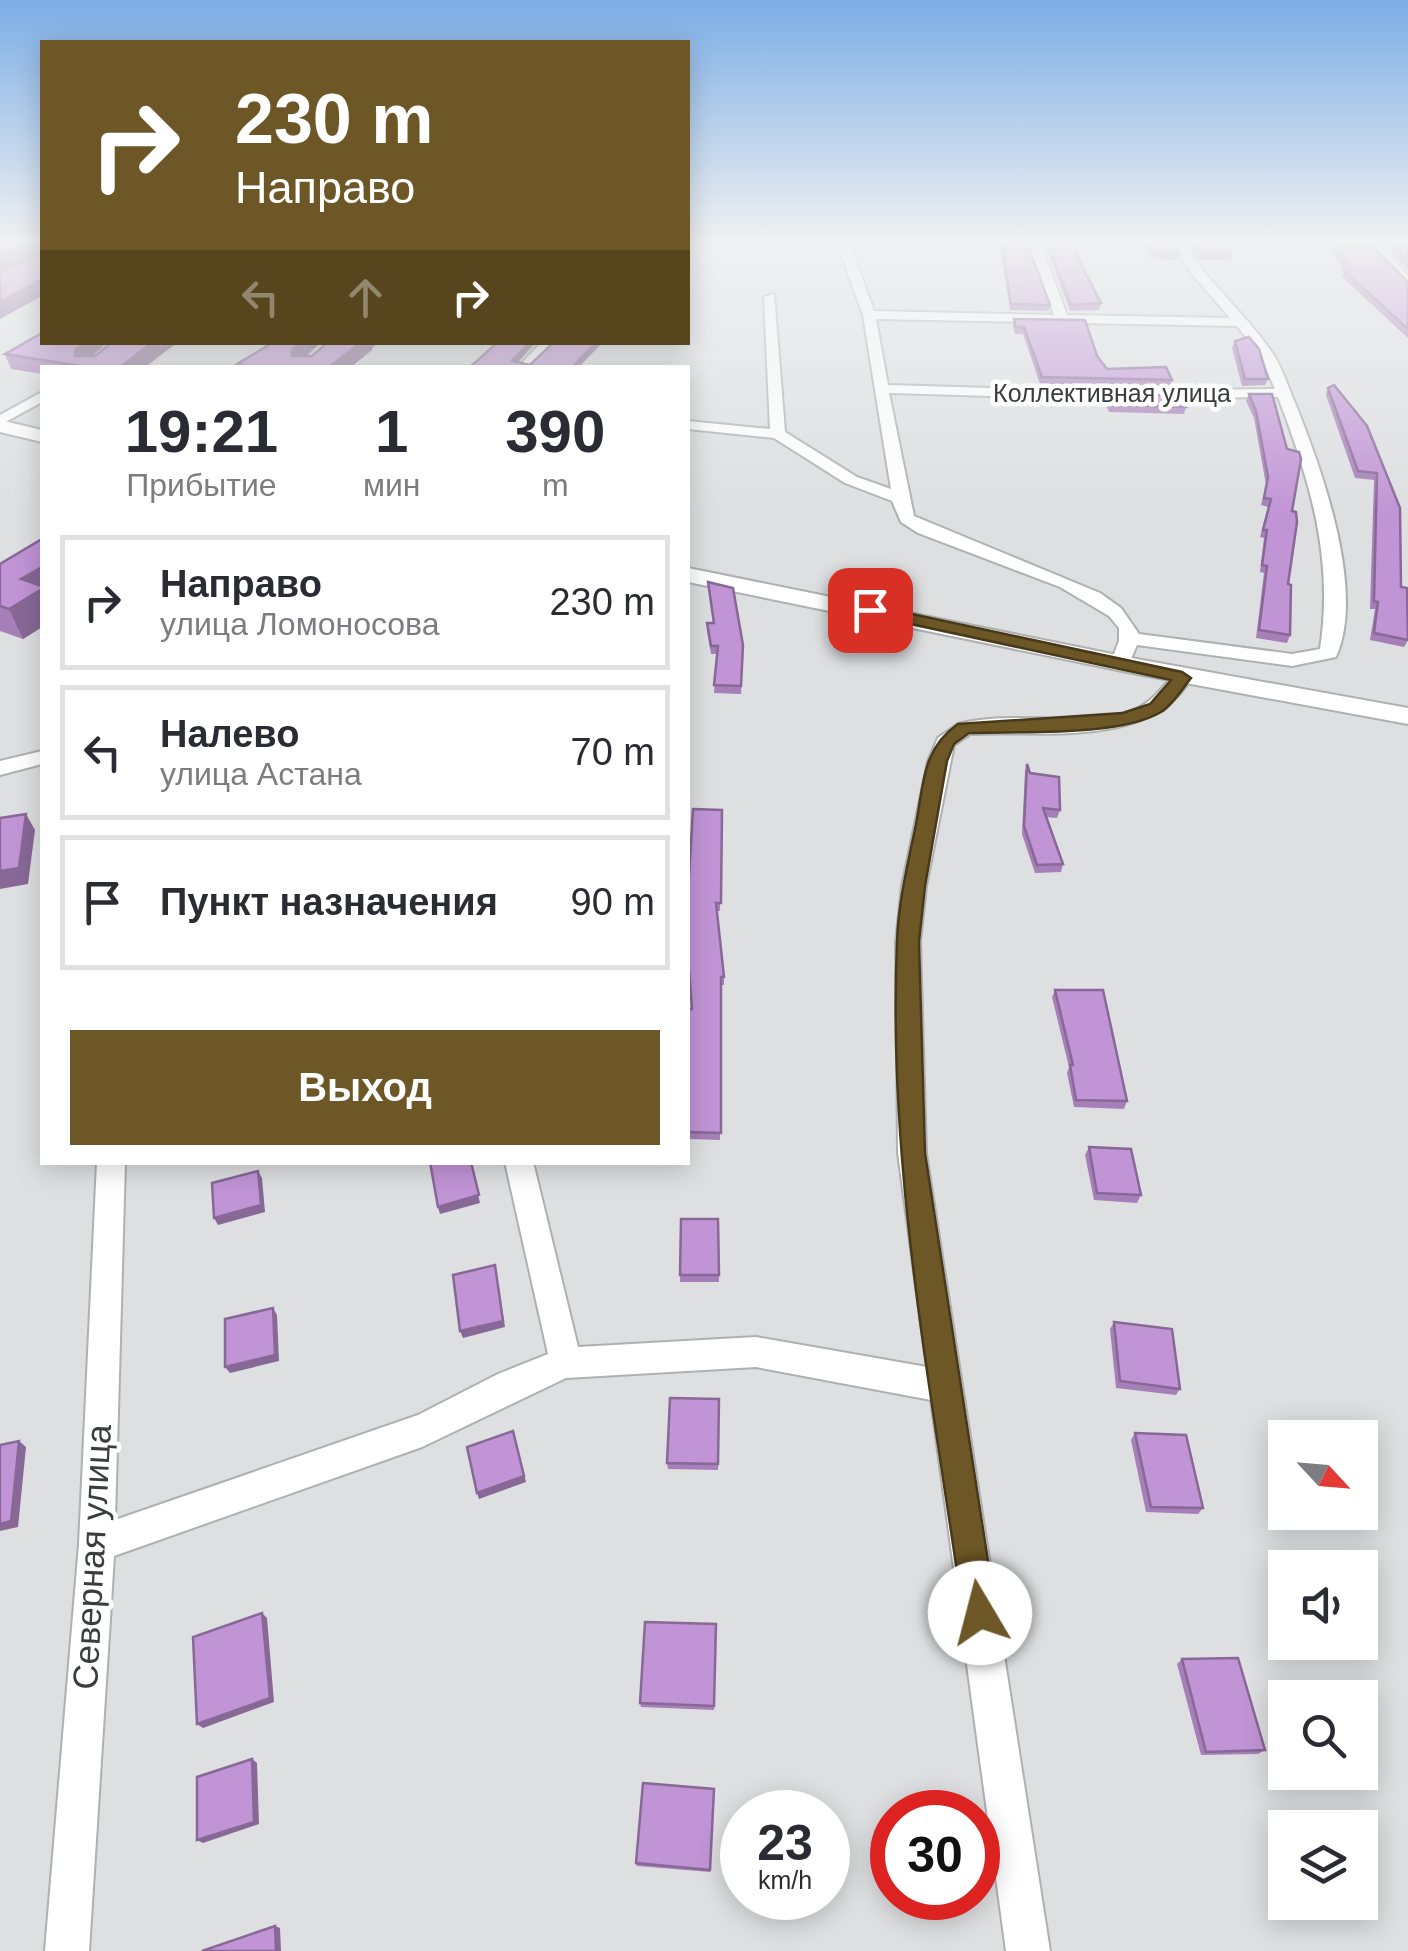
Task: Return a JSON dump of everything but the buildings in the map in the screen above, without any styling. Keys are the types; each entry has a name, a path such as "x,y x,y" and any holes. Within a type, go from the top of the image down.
{"street":[{"path":"772,331 778,434"},
{"path":"871,331 907,519 1086,592 1111,609 1128,626 1130,638 1120,664"},
{"path":"1130,638 1292,660 1329,653 1334,579 1323,490 1270,358 1245,331"},
{"path":"526,365 547,345"},
{"name":"Коллективная улица","path":"880,389 1096,395 1284,393"},
{"path":"3,428 40,398"},
{"path":"690,425 778,434 851,480 900,498"},
{"path":"3,428 40,436"},
{"path":"690,575 1182,678 1408,716"},
{"path":"1028,1951 912,1153 908,942 914,886 945,742 965,728 1086,724 1126,718 1156,708 1182,678"},
{"path":"0,768 40,758"},
{"name":"Северная улица","path":"67,1951 96,1544 111,1165"},
{"path":"520,1165 566,1362"},
{"path":"96,1544 422,1430 510,1385 566,1362 756,1352 947,1387"}],"route":[{"path":"870,610 1182,678 1156,708 1126,718 1086,724 965,728 952,734 938,761 926,814 908,942 912,1153 980,1613"}]}
